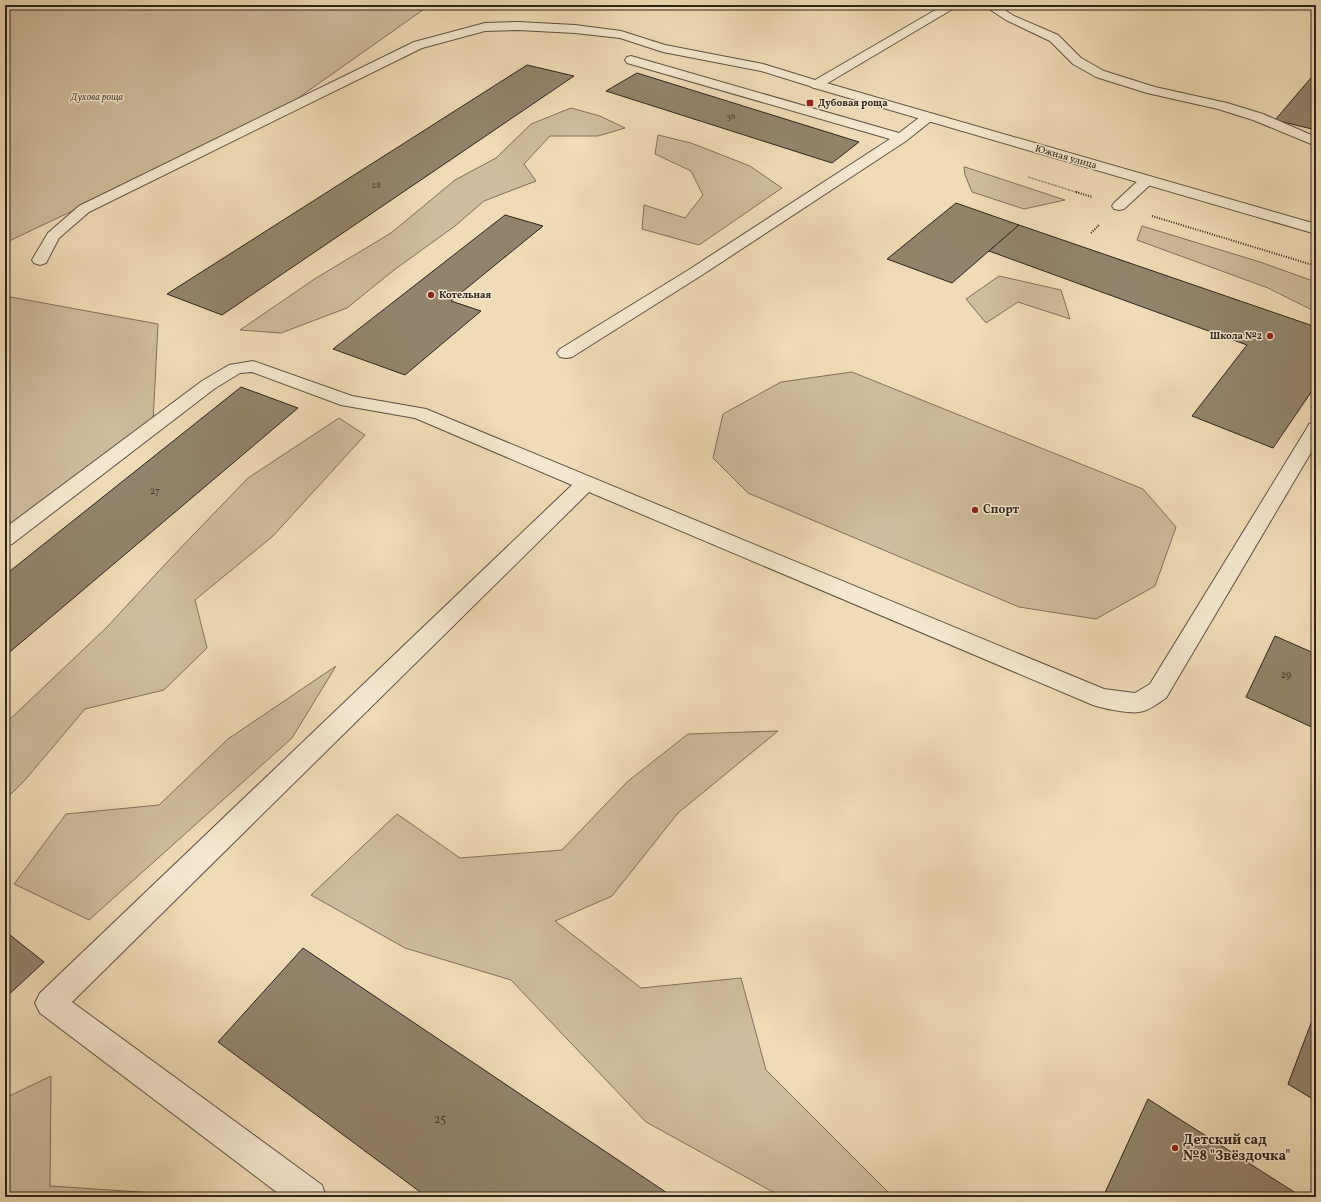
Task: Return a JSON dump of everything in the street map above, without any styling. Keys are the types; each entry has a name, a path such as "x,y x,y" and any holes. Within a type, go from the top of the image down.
{"street":[{"path":"816,84 952,5"},
{"path":"989,5 1010,18 1054,38 1077,61 1100,74 1152,90 1222,106 1258,117 1316,142"},
{"name":"Южная улица","path":"40,260 53,236 84,209 418,45 485,28 518,26 575,28 621,35 663,48 763,68 1146,181 1316,229"},
{"path":"631,60 901,138"},
{"path":"698,79 763,68"},
{"path":"566,353 696,272 901,138 929,117"},
{"path":"1119,206 1146,181"},
{"path":"5,539 208,385 235,368 253,366 348,401 419,413 1101,698 1138,703 1158,691 1316,428"},
{"path":"310,1197 50,1003 586,482"}],"green space":[{"name":"Духова роща","path":"5,5 430,5 274,115 5,243"},
{"path":"571,108 600,116 625,128 598,136 550,136 524,164 536,181 484,201 455,226 394,270 347,308 281,333 240,330 316,278 391,233 455,180 496,158 531,124"},
{"path":"658,135 691,143 750,166 782,188 699,245 642,229 644,205 685,218 703,195 691,171 655,154"},
{"path":"964,167 1065,200 1024,209 972,192 965,175"},
{"path":"1142,226 1260,262 1316,282 1316,312 1268,288 1137,240"},
{"path":"999,276 1061,290 1070,319 1018,302 986,323 966,299"},
{"path":"5,296 158,324 153,423 5,533"},
{"name":"Спорт","path":"852,372 1143,489 1176,527 1155,586 1096,619 1019,607 748,493 713,458 723,414 781,382"},
{"path":"339,418 365,435 273,536 195,600 207,648 164,690 85,709 25,780 5,800 5,724 107,627 248,478"},
{"path":"336,666 292,738 89,920 14,884 66,814 159,805 228,739"},
{"path":"778,731 678,813 612,896 555,921 641,988 741,978 766,1070 893,1197 782,1197 646,1122 511,980 405,948 311,895 397,814 460,858 562,850 627,782 688,734"},
{"path":"51,1076 50,1186 155,1193 156,1197 5,1197 5,1098"}],"building":[{"path":"527,65 574,76 222,315 167,294"},
{"path":"1316,72 1316,130 1275,120"},
{"path":"637,73 859,142 832,163 606,91"},
{"path":"956,203 1019,225 952,283 887,259"},
{"name":"Котельная","path":"505,215 543,226 451,301 481,311 405,375 333,349"},
{"name":"Школа №2","path":"1019,225 1316,327 1316,385 1273,448 1192,416 1247,345 989,251"},
{"path":"241,387 298,408 5,656 5,575"},
{"path":"1275,636 1316,654 1316,729 1246,697"},
{"path":"5,931 44,962 5,998"},
{"path":"303,948 673,1197 427,1197 218,1042"},
{"path":"1316,1010 1316,1101 1288,1084"},
{"name":"Детский сад №8 \"Звёздочка\"","path":"1148,1099 1302,1197 1103,1197"}],"place":[{"name":"Дубовая роща","path":"810,103"},
{"name":"Котельная","path":"431,295"},
{"name":"Школа №2","path":"1270,336"},
{"name":"Спорт","path":"975,510"},
{"name":"Детский сад №8 \"Звёздочка\"","path":"1175,1148"}]}
